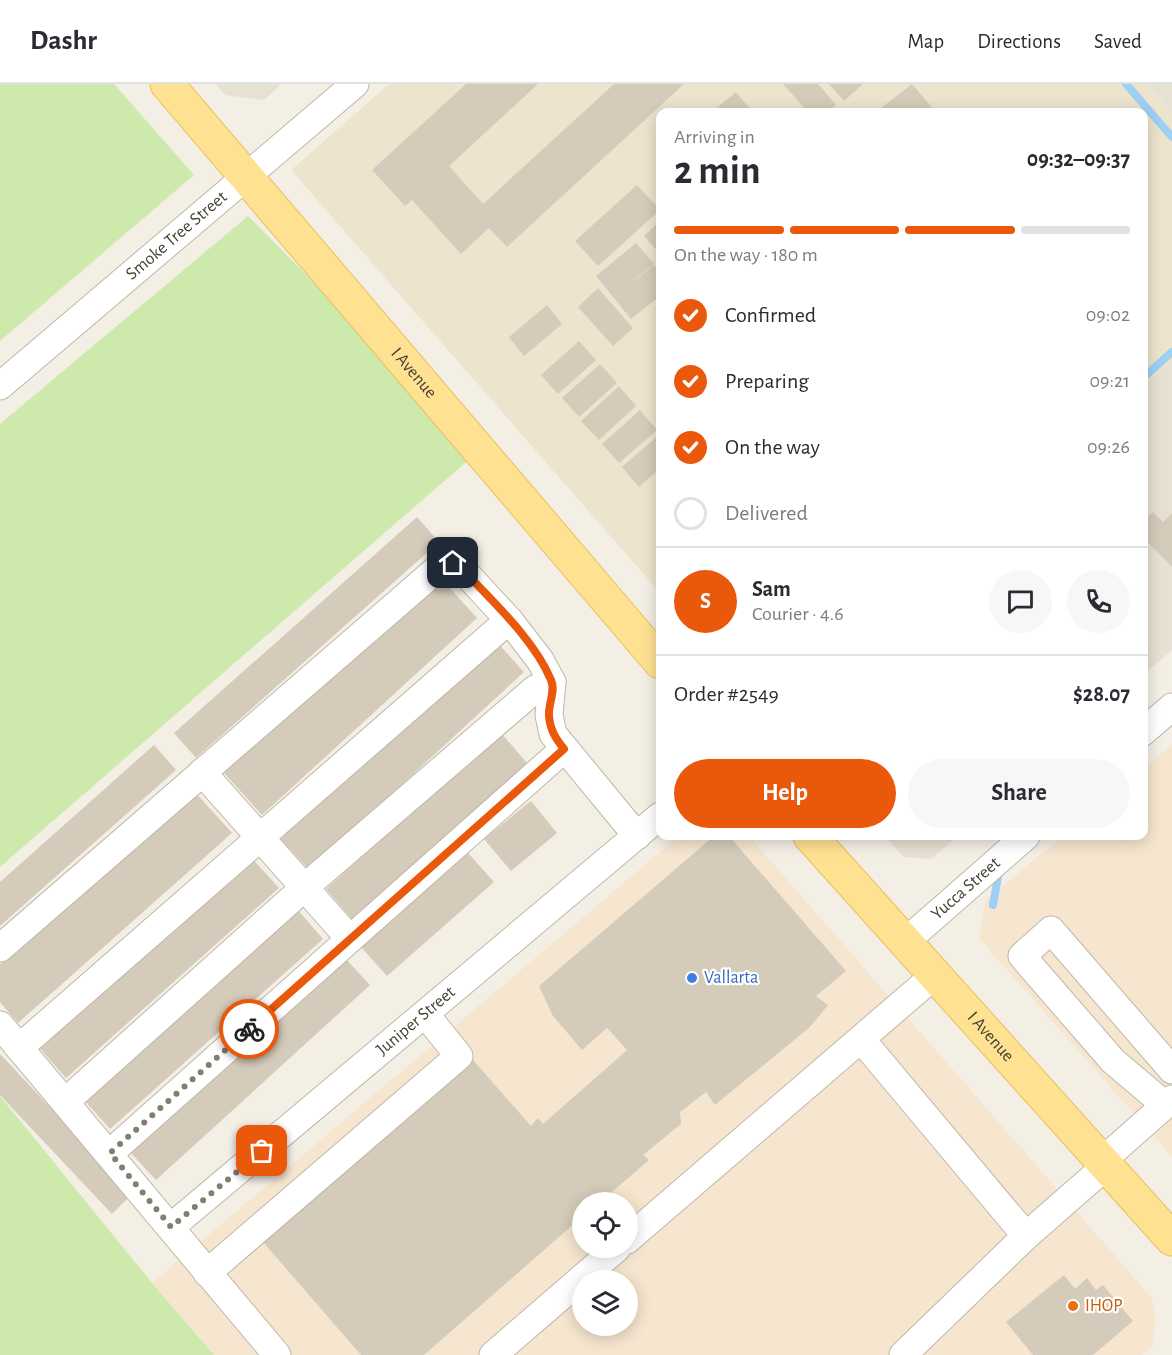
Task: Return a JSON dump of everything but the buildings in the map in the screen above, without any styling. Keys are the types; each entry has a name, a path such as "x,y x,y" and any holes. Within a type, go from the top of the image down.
{"main road":[{"name":"I Avenue","path":"167,84 248,176 656,657"},
{"name":"I Avenue","path":"814,840 1172,1239"}],"street":[{"name":"Smoke Tree Street","path":"0,386 355,84"},
{"path":"0,948 442,564 453,563 461,568 509,620 540,660 552,682 549,715 553,735 637,836"},
{"path":"19,1048 509,620"},
{"path":"65,1102 305,887 535,689 552,682"},
{"path":"1148,728 1172,707"},
{"path":"110,1153 564,749"},
{"path":"202,772 350,939"},
{"name":"Juniper Street","path":"171,1227 656,819"},
{"name":"Yucca Street","path":"905,942 1021,840"},
{"path":"903,1355 1169,1102 1113,1061 1022,956 1052,930 1172,1070"},
{"path":"638,1231 935,975"},
{"path":"207,1273 459,1056 426,1015"},
{"path":"0,1025 110,1153 277,1355"},
{"path":"861,1039 1026,1236"},
{"path":"493,1355 605,1258"}],"shaded area":[{"path":"216,84 281,84 264,100 225,95"},
{"path":"389,84 1147,84 1172,113 1172,360 1148,382 1148,108 656,108 656,588 291,170"},
{"path":"1147,84 1172,84 1172,113"},
{"path":"1172,360 1172,650 1148,671 1148,382"},
{"path":"1172,744 1172,1157 979,938 985,901 1058,840 1148,840 1148,765"},
{"path":"674,840 752,840 1152,1298 1156,1319 1152,1346 1142,1355 214,1355 152,1283"},
{"path":"888,840 953,840 931,859 904,857"}],"green space":[{"path":"0,84 114,84 194,175 0,341"},
{"path":"248,216 480,450 0,867 0,424"},
{"path":"0,1096 152,1283 214,1355 0,1355"}],"waterway":[{"path":"1126,84 1147,108"},
{"path":"1148,109 1172,137"},
{"path":"1148,374 1172,352"},
{"path":"993,905 999,871"}],"way so far":[{"path":"249,1029 110,1153 171,1227 262,1151"}],"place":[{"name":"Vallarta","path":"692,978"},
{"name":"IHOP","path":"1073,1306"}],"route":[{"path":"249,1029 564,749 553,735 549,715 552,682 540,660 509,620 461,568 453,563"}]}
